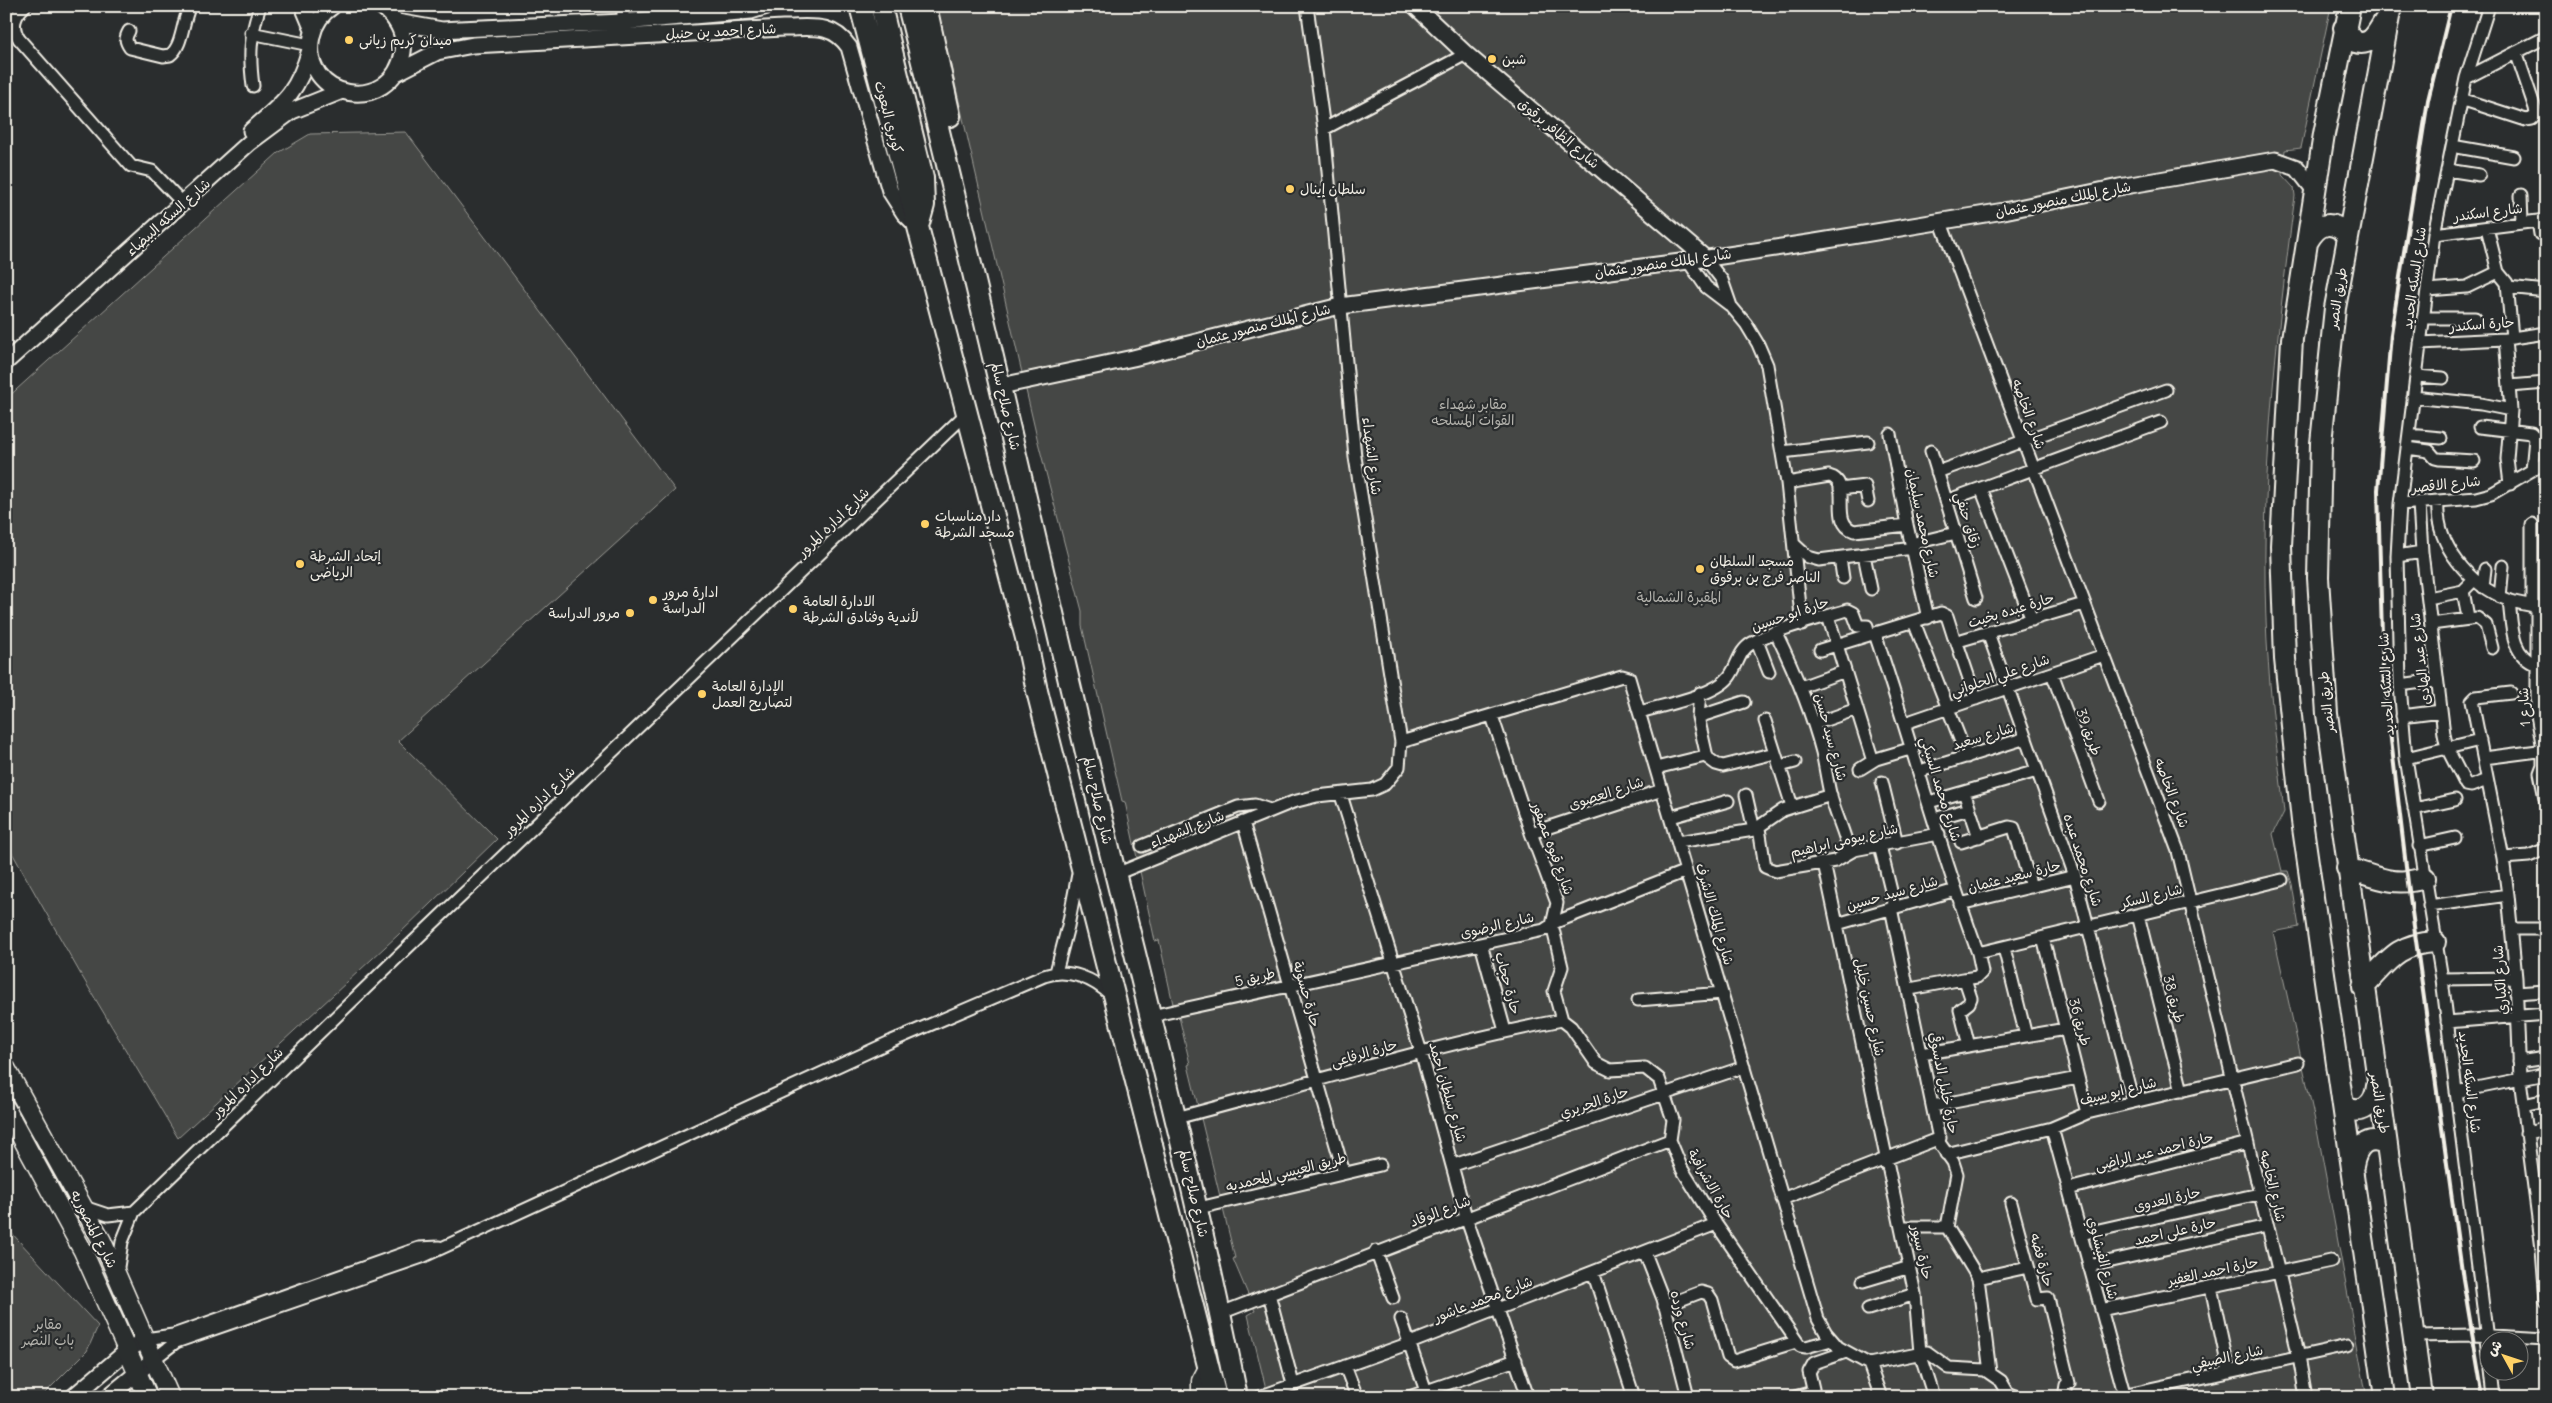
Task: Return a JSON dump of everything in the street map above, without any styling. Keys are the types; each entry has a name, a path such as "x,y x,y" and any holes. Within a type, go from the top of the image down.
{"highway":[{"name":"كوبري البعوث","path":"860,6 918,227"},
{"path":"882,6 923,178 924,205 918,227"},
{"path":"2350,6 2344,28 2315,191 2292,339 2281,546 2285,659 2303,830 2385,1397"},
{"name":"شارع صلاح سالم","path":"923,7 962,173 962,190 958,204 1116,874 1199,1208 1237,1397"},
{"path":"2344,28 2354,42 2367,43 2372,40 2390,9"},
{"name":"طريق النصر","path":"2390,9 2335,308 2326,376 2321,443 2318,559 2321,646 2327,714 2363,987 2422,1397"},
{"path":"2308,241 2318,228 2326,224 2340,227 2348,235"},
{"name":"شارع صلاح سالم","path":"918,227 1117,1000 1216,1397"},
{"path":"2347,868 2395,883 2408,883 2425,878"},
{"path":"2363,987 2399,950 2416,943 2436,942"},
{"path":"2344,1106 2355,1111 2368,1107 2376,1098 2377,1086"},
{"path":"2353,1166 2355,1156 2362,1145 2374,1141 2387,1145"}],"main road":[{"name":"شارع المنصوريه","path":"6,1068 102,1241 170,1397"},
{"name":"شارع المنصوريه","path":"6,1109 83,1251 148,1397"},
{"path":"83,1251 102,1241"},
{"path":"1200,1397 1201,1381 1209,1366"}],"street":[{"path":"25,6 14,21 15,32 19,39 131,166 152,171 177,197"},
{"path":"129,31 126,36 126,43 130,48 163,56 170,55 176,51 179,44 183,20 190,6"},
{"path":"253,86 249,60 251,33 260,6"},
{"path":"303,6 311,41 313,64 320,76 330,85 342,91 357,94 372,91 385,84 396,73 402,61 404,47 402,34 397,22 381,6"},
{"path":"623,22 624,6"},
{"name":"شارع احمد بن حنبل","path":"397,22 442,30 623,22 751,11 767,6"},
{"name":"شارع الشهداء","path":"1116,874 1270,810 1317,796 1341,795 1372,790 1385,784 1399,767 1401,742 1355,458 1324,129 1307,6"},
{"name":"شارع الظافر برقوق","path":"1415,6 1466,54 1705,258"},
{"name":"شارع السكه الحديد","path":"2485,1330 2442,979 2406,758 2400,685 2396,556 2400,504 2434,234 2466,78 2489,6"},
{"path":"311,41 320,17 332,7"},
{"name":"شارع احمد بن حنبل","path":"396,73 438,52 473,45 783,28 828,29 841,37 849,47 890,190 898,206 918,227"},
{"path":"251,33 311,41"},
{"path":"2466,78 2546,37"},
{"name":"شارع السكه البيضاء","path":"6,348 284,102 302,75 311,41"},
{"path":"2461,99 2526,120 2532,119 2536,114 2535,108 2516,52"},
{"path":"1324,129 1466,54"},
{"name":"شارع السكه البيضاء","path":"6,362 249,144 292,111 342,91"},
{"path":"2452,146 2514,157"},
{"name":"شارع الملك منصور عثمان","path":"1001,386 1133,358 1340,306 1688,261 2004,211 2061,198 2275,160 2297,168 2315,191"},
{"path":"2447,170 2479,175"},
{"path":"2521,195 2522,223"},
{"name":"شارع الخاصه","path":"1940,220 2178,851 2299,1357 2306,1397"},
{"path":"2542,220 2540,234 2546,236"},
{"name":"شارع اسكندر","path":"2434,234 2542,220"},
{"path":"2487,228 2498,272 2506,280 2508,287 2511,410 2508,459 2510,484"},
{"path":"1705,258 1722,280 1731,306"},
{"path":"1688,261 1706,287 1731,306 1746,324 1758,344 1766,365 1787,483 1802,625"},
{"path":"2427,290 2467,287 2498,272"},
{"path":"2508,287 2546,291"},
{"path":"2423,318 2475,318"},
{"name":"حارة اسكندر","path":"2420,343 2508,339 2546,333"},
{"path":"2416,376 2443,378"},
{"path":"2510,386 2546,383"},
{"path":"1937,472 2166,390"},
{"path":"2413,396 2481,404 2511,410"},
{"name":"شارع اداره المرور","path":"117,1274 122,1242 134,1212 406,948 967,413"},
{"path":"1946,501 2161,422"},
{"path":"2480,427 2533,435 2532,470"},
{"name":"شارع محمد سليمان","path":"1890,434 1907,525 1928,618"},
{"path":"2409,435 2441,438"},
{"path":"1782,452 1868,442"},
{"path":"2407,448 2429,450 2435,458 2439,459 2474,461"},
{"name":"زقاق حنفي","path":"1931,451 1976,598"},
{"name":"شارع الاقصر","path":"2400,504 2476,498 2510,484 2546,462"},
{"path":"1787,483 1828,476 1837,480 1840,489 1842,520 1849,529 1854,531 1907,525"},
{"path":"1840,489 1865,486 1868,500"},
{"path":"1981,488 2032,620"},
{"path":"2438,502 2437,515 2448,548 2460,565 2479,584 2505,598 2538,607"},
{"name":"شارع عبد الهادى","path":"2419,503 2422,552 2447,748 2466,785 2471,786 2487,780"},
{"name":"شارع 1","path":"2532,524 2538,607 2544,750 2543,765 2540,772 2546,803"},
{"path":"1795,545 1813,560 1840,558 1912,546 1956,532"},
{"path":"2396,556 2422,552"},
{"path":"1864,555 1871,589"},
{"path":"1840,558 1843,578"},
{"path":"2503,566 2505,598 2516,647 2526,660 2540,659"},
{"path":"2428,598 2463,591 2479,584 2485,569"},
{"path":"2463,591 2468,617"},
{"name":"حارة عبده بخيت","path":"1820,650 1944,614 1956,640 2084,604"},
{"name":"حارة ابو حسين","path":"1640,712 1717,686 1729,677 1742,652 1757,641 1776,633 1849,611 1853,613 1856,624 1867,626 1872,635"},
{"path":"1828,616 1870,756 1876,759"},
{"path":"2431,624 2468,617 2477,618 2486,625 2492,648"},
{"path":"1914,622 1967,757"},
{"name":"شارع محمد عبده","path":"1988,632 2075,876 2133,1102"},
{"name":"شارع سيد حسن","path":"1776,633 1801,687 1814,724 1830,795 1846,835 1849,852"},
{"name":"شارع محمد السبكي","path":"1872,635 1905,723 1960,904 1978,953"},
{"path":"1956,640 1976,699"},
{"path":"1757,641 1769,672"},
{"name":"شارع علي الحلواني","path":"1905,723 2104,655"},
{"path":"1801,687 1845,671"},
{"name":"طريق 39","path":"2052,673 2099,801"},
{"name":"شارع الملك الاشرف","path":"1401,742 1626,676 1631,682 1818,1319 1831,1340 1846,1352 1869,1364"},
{"path":"2400,685 2437,680"},
{"path":"1700,693 1698,717 1707,757 1716,764 1723,766 1776,753"},
{"name":"شارع الكباري","path":"2511,693 2473,699 2503,858 2508,895 2516,978 2522,1105 2542,1223 2546,1301"},
{"path":"1698,717 1744,702"},
{"path":"1814,724 1857,708"},
{"path":"2402,716 2441,711"},
{"name":"شارع قبوه عصفور","path":"1492,716 1531,833 1558,903 1552,925 1562,967 1554,991 1562,1020"},
{"path":"1765,721 1792,806"},
{"name":"شارع سعيد","path":"1920,771 2026,738"},
{"path":"2406,758 2480,740"},
{"path":"1860,770 1876,759 1913,748"},
{"path":"2484,758 2544,750"},
{"path":"1656,768 1707,757"},
{"path":"1780,766 1795,762"},
{"path":"1929,802 2037,770"},
{"path":"1882,782 1897,843"},
{"name":"شارع العصوى","path":"1531,833 1662,790"},
{"path":"1964,792 1979,837"},
{"name":"شارع سلطان احمد","path":"1341,795 1421,1052 1454,1165 1466,1217 1528,1397"},
{"path":"1746,795 1756,829"},
{"path":"1678,842 1756,829 1775,815 1792,806 1830,795"},
{"path":"2414,809 2455,800"},
{"path":"1670,817 1728,801"},
{"name":"شارع الشهداء","path":"1142,846 1238,807 1255,805 1270,810"},
{"path":"1934,819 1970,809"},
{"name":"حارة حسونة","path":"1243,822 1288,985 1344,1173"},
{"path":"1961,842 2009,826 2016,830 2031,887"},
{"name":"شارع بيومى ابراهيم","path":"1756,829 1764,862 1770,870 1835,861 1849,852 1939,834"},
{"path":"2419,846 2455,838"},
{"name":"حارة خليل الدسوقي","path":"1880,846 1940,1138 1946,1154 1953,1162 1956,1174 1947,1227"},
{"path":"2503,858 2528,856 2546,849"},
{"path":"1056,972 1074,902 1080,859"},
{"name":"شارع حسين خليل","path":"1824,863 1886,1158"},
{"name":"شارع الرضوى","path":"1394,963 1544,930 1552,925 1686,871"},
{"name":"حارة سعيد عثمان","path":"1960,904 2075,876"},
{"name":"شارع السكر","path":"1978,953 2282,880"},
{"name":"شارع سيد حسين","path":"1837,924 1956,890"},
{"path":"2429,906 2508,895"},
{"name":"طريق 38","path":"2138,915 2182,1091"},
{"path":"2511,929 2546,928"},
{"name":"طريق 36","path":"2043,938 2087,1113"},
{"name":"حارة حجاب","path":"1481,944 1505,1031"},
{"path":"2004,948 2026,1036"},
{"path":"1910,989 1977,977 1982,972 1978,953"},
{"name":"طريق 5","path":"1151,1016 1394,963"},
{"path":"108,1397 176,1342 417,1259 892,1041 1056,972 1090,980 1117,1000"},
{"path":"2442,979 2516,978"},
{"path":"1964,979 1971,998 1960,1010 1969,1046"},
{"path":"2516,993 2546,991"},
{"path":"1638,1000 1722,993"},
{"path":"2447,1022 2546,1014"},
{"name":"حارة الرفاعى","path":"1176,1118 1421,1052 1505,1031 1562,1020"},
{"name":"حارة الاشرافية","path":"1562,1020 1571,1027 1596,1063 1610,1070 1645,1068 1659,1079 1674,1125 1670,1140 1682,1169 1716,1224 1796,1342"},
{"path":"1922,1054 2066,1028"},
{"path":"2519,1062 2545,1058"},
{"name":"شارع ابو سيف","path":"1946,1154 2052,1128 2087,1113 2298,1063"},
{"name":"حارة الحريري","path":"1454,1165 1744,1067"},
{"path":"2456,1092 2546,1074"},
{"path":"1933,1106 2078,1078"},
{"path":"2522,1105 2546,1100"},
{"name":"شارع الفيشاوي","path":"2052,1128 2101,1310 2121,1396"},
{"path":"2526,1133 2546,1129"},
{"path":"1782,1198 1940,1138"},
{"name":"شارع الوقاد","path":"1221,1313 1376,1251 1670,1140"},
{"name":"حارة احمد عبد الراضى","path":"2068,1188 2248,1143"},
{"name":"حارة سيور","path":"1886,1158 1915,1294 1920,1354 1934,1397"},
{"name":"طريق العيسي المحمديه","path":"1199,1208 1380,1165"},
{"name":"حارة العدوى","path":"2081,1234 2259,1194"},
{"name":"حارة فضه","path":"2010,1203 2037,1299 2048,1298 2069,1383 2066,1385 2064,1397"},
{"path":"84,1207 108,1215 134,1212"},
{"name":"شارع محمد عاشور","path":"1259,1397 1410,1343 1716,1224"},
{"name":"حارة على احمد","path":"2089,1266 2267,1226"},
{"path":"1901,1227 1947,1227 1978,1278 1990,1372"},
{"path":"73,1397 126,1350 145,1339 173,1335 414,1249 441,1247"},
{"path":"1376,1251 1393,1298"},
{"name":"شارع ورده","path":"1644,1253 1664,1306 1688,1397"},
{"name":"حارة احمد الغفير","path":"2101,1310 2331,1261"},
{"path":"1864,1282 1910,1267"},
{"path":"1978,1278 2028,1267"},
{"path":"1593,1272 1634,1397"},
{"path":"2212,1287 2229,1372"},
{"path":"1664,1306 1701,1292 1708,1294 1712,1300 1728,1357 1734,1361 1796,1342 1804,1347 1831,1340"},
{"path":"1269,1294 1293,1384"},
{"path":"1868,1309 1915,1294"},
{"path":"1401,1320 1427,1394"},
{"path":"2414,1336 2480,1336"},
{"path":"2530,1338 2546,1339"},
{"name":"شارع الصيفي","path":"2121,1396 2348,1346"},
{"path":"1795,1397 1809,1393 1812,1389 1809,1372 1814,1363 1846,1352"},
{"path":"1881,1397 1869,1364 1920,1354 1930,1354 1949,1368 1980,1369 1990,1372 2001,1381 2008,1393 2018,1397"},
{"path":"1409,1397 1427,1394 1516,1360"},
{"path":"1345,1366 1357,1397"},
{"path":"2491,1380 2494,1397"}],"green space":[{"name":"المقبرة الشمالية","path":"937,6 2331,6 2301,148 2285,150 2282,175 2294,188 2295,196 2281,307 2270,419 2265,530 2265,586 2270,685 2284,812 2273,834 2282,871 2288,871 2292,884 2299,927 2273,932 2318,1134 2366,1393 2356,1397 1268,1397 1248,1315 1255,1311 1233,1259 1235,1258 1188,1065 1190,1064 1176,1004 1173,1004 1159,940 1155,941 1125,802 1122,801 1082,626 1082,611 1038,442"},
{"name":"إتحاد الشرطة الرياضى","path":"406,132 675,490 398,741 497,839 398,935 178,1138 80,973 6,842 6,399 278,153 310,134"},
{"name":"مقابر باب النصر","path":"6,1227 98,1326 87,1351 41,1397 6,1397"}],"tunnel":[{"path":"1393,1298 1401,1319"}],"railway":[{"path":"2451,6 2428,100 2391,334 2378,490 2383,672 2408,883 2463,1279 2483,1397"}],"place":[{"name":"ميدان كريم زيانى","path":"349,40"},
{"name":"شبن","path":"1492,59"},
{"name":"سلطان إينال","path":"1290,189"},
{"name":"دار مناسبات مسجد الشرطة","path":"925,524"},
{"name":"إتحاد الشرطة الرياضى","path":"300,564"},
{"name":"مسجد السلطان الناصر فرج بن برقوق","path":"1700,569"},
{"name":"ادارة مرور الدراسة","path":"653,600"},
{"name":"الادارة العامة لأندية وفنادق الشرطة","path":"793,609"},
{"name":"مرور الدراسة","path":"630,613"},
{"name":"الإدارة العامة لتصاريح العمل","path":"702,694"}],"park label":[{"name":"مقابر شهداء القوات المسلحه","path":"1473,412"}]}
